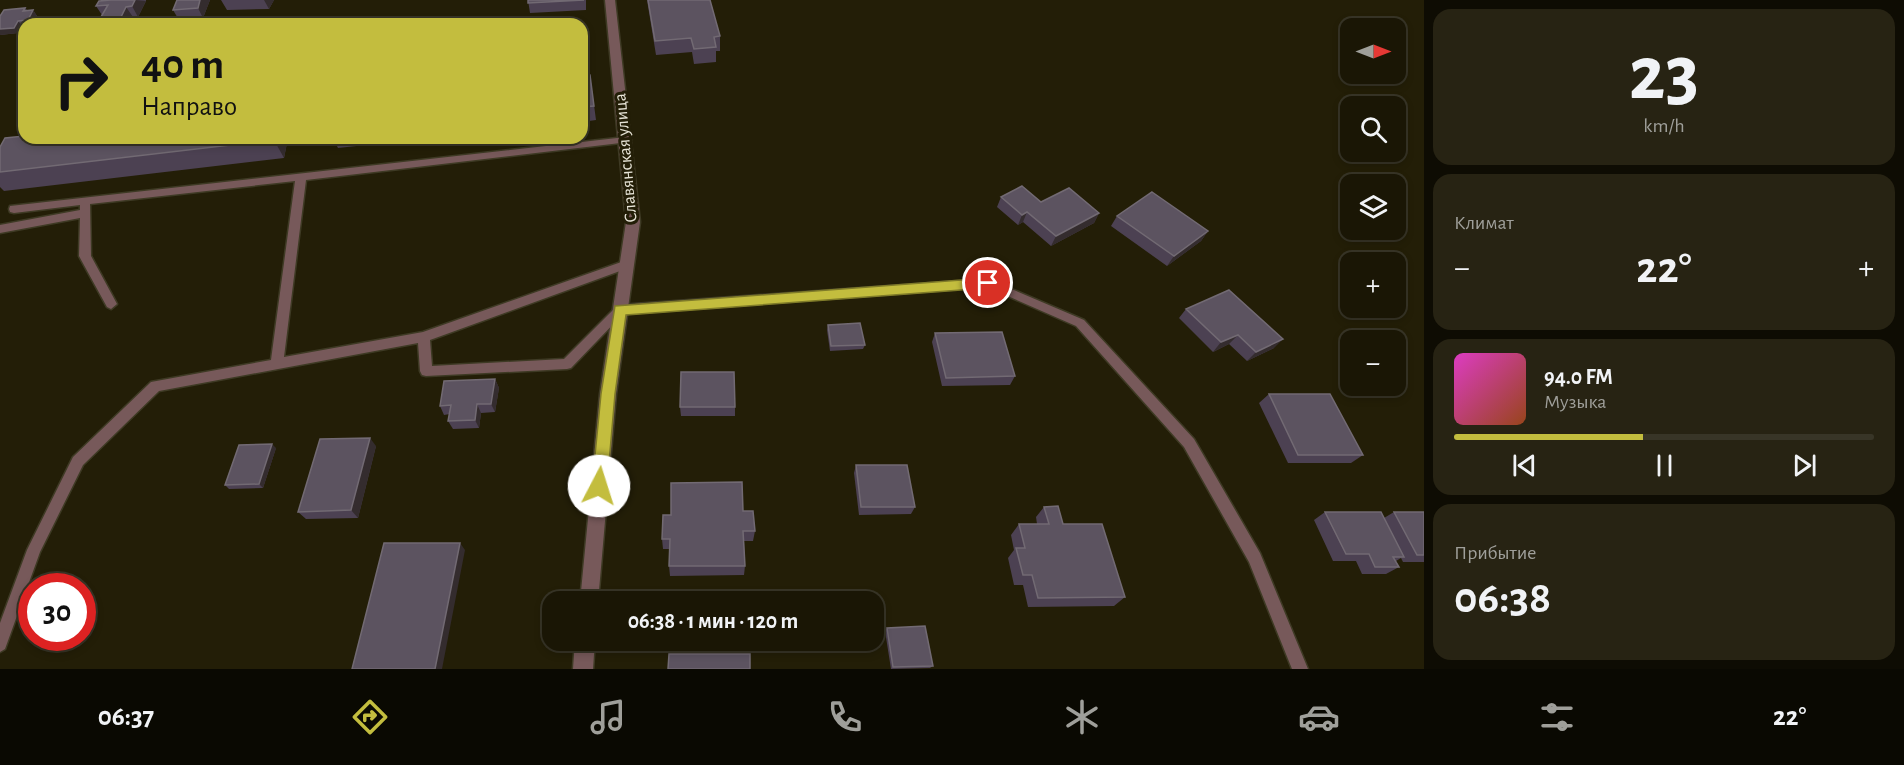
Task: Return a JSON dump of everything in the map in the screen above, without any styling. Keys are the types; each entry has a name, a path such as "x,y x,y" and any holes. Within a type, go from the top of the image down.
{"street":[{"name":"Славянская улица","path":"590,591 608,394 633,222 610,0"},
{"path":"583,669 584,651"}],"lane":[{"path":"14,208 626,140"},
{"path":"277,364 301,176"},
{"path":"85,201 85,256 111,304"},
{"path":"0,229 85,213"},
{"path":"0,644 34,550 78,461 155,386 424,337 627,264"},
{"path":"424,337 426,371 567,364 620,310 988,283 1080,323 1189,443 1255,558 1300,669"}],"building":[{"path":"135,0 132,6 126,7 120,18 100,18 108,5 96,6 99,1"},
{"path":"177,0 200,0 198,8 173,10"},
{"path":"528,0 584,0 528,3"},
{"path":"648,0 710,0 720,36 714,37 716,47 694,49 691,38 655,41"},
{"path":"25,8 23,11 33,10 29,18 18,18 14,28 0,29 0,16 4,10"},
{"path":"588,75 590,75 594,106 588,106"},
{"path":"18,137 18,144 240,144 0,172 0,147 5,138"},
{"path":"1022,186 1041,202 1069,188 1099,213 1056,236 1027,212 1022,215 1001,197"},
{"path":"1152,192 1208,231 1174,256 1117,216"},
{"path":"1229,290 1283,339 1256,352 1238,335 1221,342 1186,309"},
{"path":"860,323 865,345 831,346 828,325"},
{"path":"1002,332 1015,376 946,378 935,333"},
{"path":"681,372 734,372 735,407 680,407"},
{"path":"495,379 491,404 477,404 475,420 448,421 451,405 440,406 444,381"},
{"path":"1269,394 1330,394 1363,455 1298,455"},
{"path":"370,438 351,510 298,512 320,439"},
{"path":"272,444 259,484 225,485 239,445"},
{"path":"856,465 907,465 915,507 861,507"},
{"path":"742,482 743,511 753,511 755,531 743,531 745,566 669,566 670,539 662,539 663,515 671,515 671,483"},
{"path":"1058,506 1063,524 1102,524 1125,597 1038,598 1032,575 1023,575 1016,548 1025,548 1019,524 1049,524 1044,507"},
{"path":"1325,512 1381,512 1404,557 1393,557 1399,567 1375,567 1369,554 1346,554"},
{"path":"1394,512 1424,512 1424,555 1417,555"},
{"path":"384,543 460,543 435,669 352,669"},
{"path":"925,626 933,666 893,667 887,628"},
{"path":"669,654 750,654 750,669 668,669"}],"route":[{"path":"599,486 608,394 620,310 988,283"}]}
